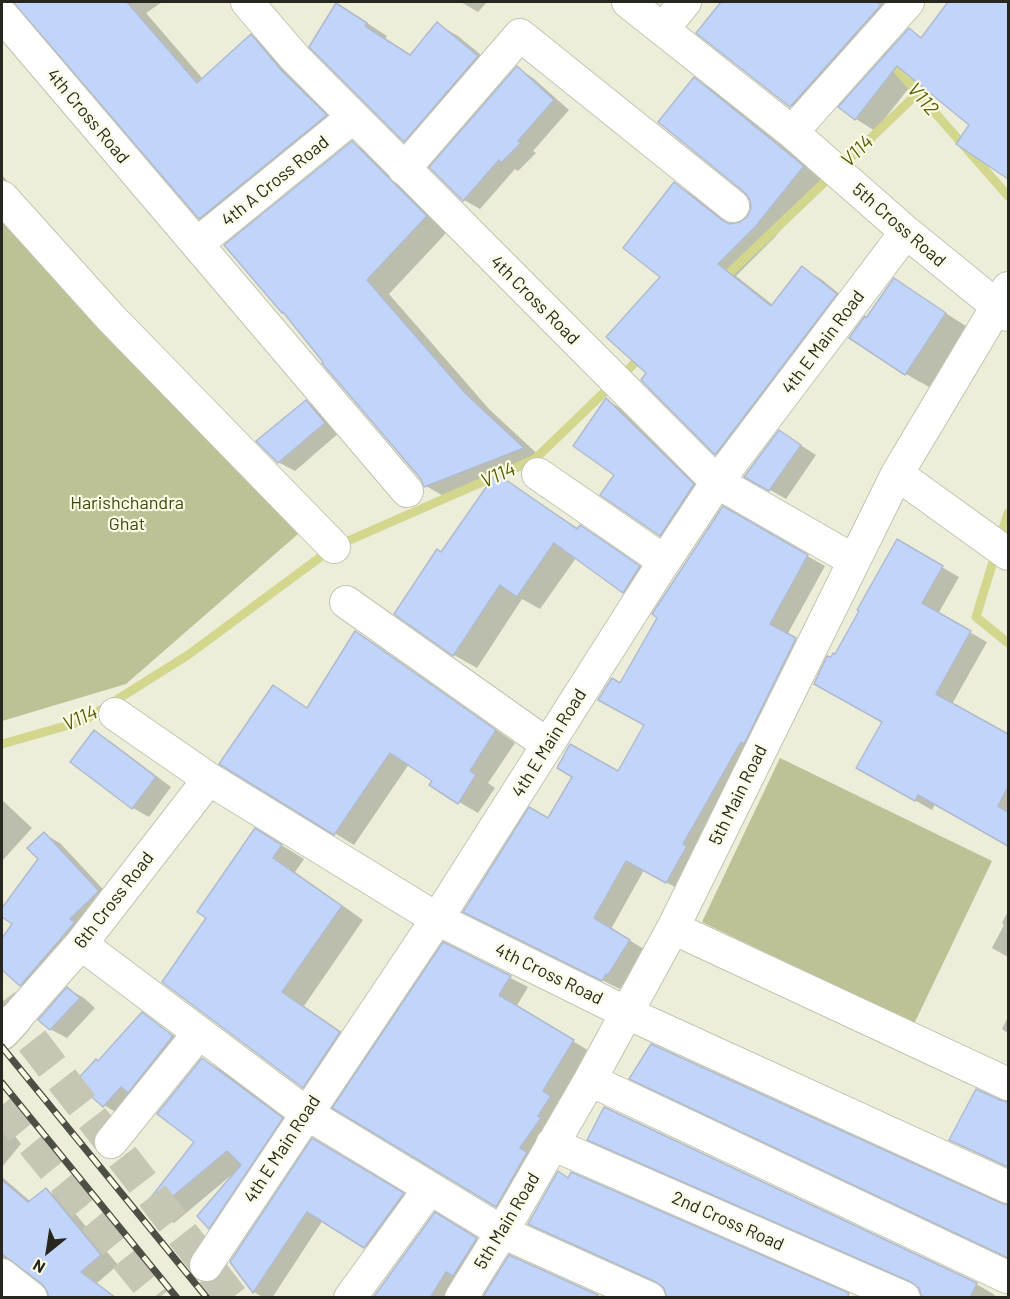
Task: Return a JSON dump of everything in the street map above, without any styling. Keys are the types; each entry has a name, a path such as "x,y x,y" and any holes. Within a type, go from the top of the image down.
{"street":[{"name":"4th Cross Road","path":"247,2 295,58 717,482 853,560"},
{"name":"5th Cross Road","path":"628,2 792,132 906,232 1005,304"},
{"path":"663,29 684,2"},
{"path":"792,132 908,2"},
{"name":"4th Cross Road","path":"2,15 407,491"},
{"path":"404,169 520,35 733,206"},
{"name":"4th A Cross Road","path":"197,244 353,117"},
{"path":"2,197 111,318 334,547"},
{"name":"4th E Main Road","path":"206,1265 437,919 664,561 717,482 906,232"},
{"name":"5th Main Road","path":"461,1298 590,1080 673,928 897,474 1005,304"},
{"path":"538,474 664,561"},
{"path":"897,474 1008,554"},
{"path":"346,603 548,745"},
{"name":"4th Cross Road","path":"115,714 209,779 437,919 627,1013 1008,1187"},
{"name":"6th Cross Road","path":"8,1026 81,944 209,779"},
{"path":"673,928 1008,1084"},
{"path":"81,944 306,1113 502,1232 649,1298"},
{"path":"111,1142 199,1033"},
{"path":"590,1080 1003,1283"},
{"name":"2nd Cross Road","path":"552,1144 904,1298"},
{"path":"350,1298 430,1188"},
{"path":"2,1275 31,1298"}],"green space":[{"name":"Harishchandra Ghat","path":"2,175 306,527 126,684 2,721"},
{"path":"780,758 992,861 914,1024 702,922"}],"building":[{"path":"13,2 127,2 197,83 251,34 282,71 327,115 199,219"},
{"path":"721,2 878,2 881,5 790,107 696,33"},
{"path":"948,2 1008,2 1008,179 956,144 969,125 897,66 855,120 838,107 909,28 921,38"},
{"path":"336,3 367,23 365,26 410,55 437,22 478,56 404,142 309,47"},
{"path":"517,66 554,100 518,141 521,143 501,163 499,160 463,201 429,167"},
{"path":"694,77 804,166 756,226 718,264 771,306 802,266 837,294 715,455 641,380 646,373 606,337 660,277 623,248 674,182 730,224 740,222 747,217 751,209 750,200 744,192 658,122"},
{"path":"352,141 427,216 367,280 466,394 524,448 424,487 421,479 322,363 283,312 224,245"},
{"path":"894,278 946,313 905,375 849,338"},
{"path":"606,398 694,484 660,536 600,495 614,475 573,446"},
{"path":"306,400 325,423 278,463 256,441"},
{"path":"779,430 801,445 769,491 744,477"},
{"path":"496,473 577,529 580,525 640,566 623,593 554,543 517,597 500,585 453,656 394,614 437,549 441,552"},
{"path":"723,506 808,555 770,624 796,638 744,744 741,742 683,844 687,846 666,883 626,861 594,918 630,940 602,981 463,912 529,807 548,818 572,777 557,768 570,744 618,771 644,725 598,700 612,678 620,683 657,618 652,614"},
{"path":"897,539 943,566 922,603 971,631 936,694 1008,734 1008,787 998,806 1008,812 1008,846 918,795 915,801 856,768 882,722 814,684 827,656 831,657 833,653 835,654"},
{"path":"355,631 496,730 470,771 476,775 458,804 429,785 432,781 390,753 334,835 219,764 273,685 307,708"},
{"path":"94,730 156,777 132,809 70,762"},
{"path":"255,828 282,845 273,858 342,906 282,992 340,1032 303,1088 162,982 206,918 197,912"},
{"path":"44,832 99,891 70,919 75,922 20,986 2,970 2,938 12,924 2,917 2,908 38,859 27,848"},
{"path":"443,942 511,976 499,995 574,1040 543,1091 551,1096 538,1116 541,1118 520,1148 527,1152 496,1207 332,1108"},
{"path":"67,987 80,998 50,1030 38,1020"},
{"path":"142,1012 173,1036 128,1093 121,1087 103,1107 75,1082 96,1059 98,1061"},
{"path":"651,1044 1008,1205 1008,1258 629,1079"},
{"path":"202,1058 283,1118 209,1229 197,1216 241,1165 227,1151 153,1213 145,1205 194,1142 157,1114"},
{"path":"976,1089 1008,1102 1008,1167 949,1140"},
{"path":"604,1107 977,1283 970,1298 922,1298 919,1288 911,1282 587,1140"},
{"path":"312,1138 404,1193 364,1248 307,1212 253,1293 230,1262"},
{"path":"558,1171 568,1178 571,1172 849,1293 847,1298 667,1298 664,1288 656,1282 528,1224"},
{"path":"2,1180 28,1202 46,1188 101,1255 81,1272 116,1298 49,1298 42,1284 2,1254"},
{"path":"435,1212 477,1238 453,1276 446,1272 430,1298 373,1298"},
{"path":"509,1255 598,1295 597,1298 487,1298 484,1295"}],"waterway":[{"name":"V112","path":"838,2 1008,196"},
{"name":"V114","path":"721,281 918,93"},
{"name":"V114","path":"2,744 83,721 188,655 334,547 535,459 643,355"},
{"name":"V112","path":"1008,513 976,617 1008,643"}],"tunnel":[{"path":"2,1002 232,1298"},
{"path":"2,1105 159,1298"}],"railway":[{"path":"2,1047 207,1298"},
{"path":"2,1083 177,1298"}]}
